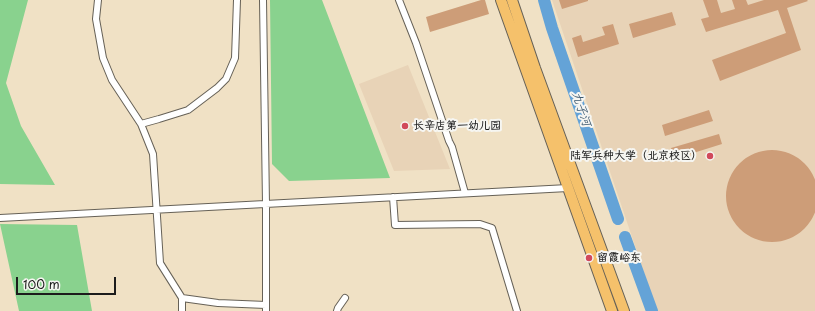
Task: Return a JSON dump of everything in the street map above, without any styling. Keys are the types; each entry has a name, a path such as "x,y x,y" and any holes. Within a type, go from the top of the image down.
{"main road":[{"path":"501,0 612,311"},
{"path":"512,0 534,68 624,311"}],"street":[{"path":"98,0 96,19 104,58 112,80 141,124 153,154 160,263 182,298 182,311"},
{"path":"141,124 159,120 188,110 217,88 226,79 234,58 237,0"},
{"path":"182,298 266,308 264,0"},
{"path":"400,0 452,147 464,193"},
{"path":"0,218 568,188"},
{"path":"393,197 396,225 480,224 492,228 517,311"},
{"path":"338,311 338,308 346,298"}],"shaded area":[{"name":"陆军兵种大学（北京校区）","path":"552,0 815,0 815,311 657,311"},
{"name":"长辛店第一幼儿园","path":"408,65 450,169 394,171 359,84"}],"green space":[{"path":"0,0 28,0 6,83 21,126 55,185 0,184"},
{"path":"270,0 322,0 390,178 289,181 272,164"},
{"path":"0,224 77,225 92,311 19,311"}],"building":[{"path":"485,0 489,14 430,32 426,17"},
{"path":"559,0 588,0 588,1 562,9"},
{"path":"703,0 717,0 721,13 735,9 732,0 746,0 748,5 764,0 807,0 808,1 787,8 801,50 720,81 712,60 786,33 778,10 706,32 701,19 709,17"},
{"path":"672,12 676,25 633,38 629,24"},
{"path":"613,24 619,44 578,57 572,38 581,35 583,42 605,35 602,27"},
{"path":"709,110 713,121 665,136 662,125"},
{"path":"719,134 722,144 674,159 671,148"},
{"path":"772,150 790,153 805,163 815,178 818,196 815,214 805,229 790,239 772,242 754,239 739,229 729,214 726,196 729,178 739,163 754,153"}],"waterway":[{"name":"九子河","path":"544,0 552,28 618,219"},
{"name":"九子河","path":"625,237 652,311"}],"place":[{"name":"长辛店第一幼儿园","path":"405,126"},
{"name":"陆军兵种大学（北京校区）","path":"710,156"},
{"name":"留霞峪东","path":"589,258"}]}
